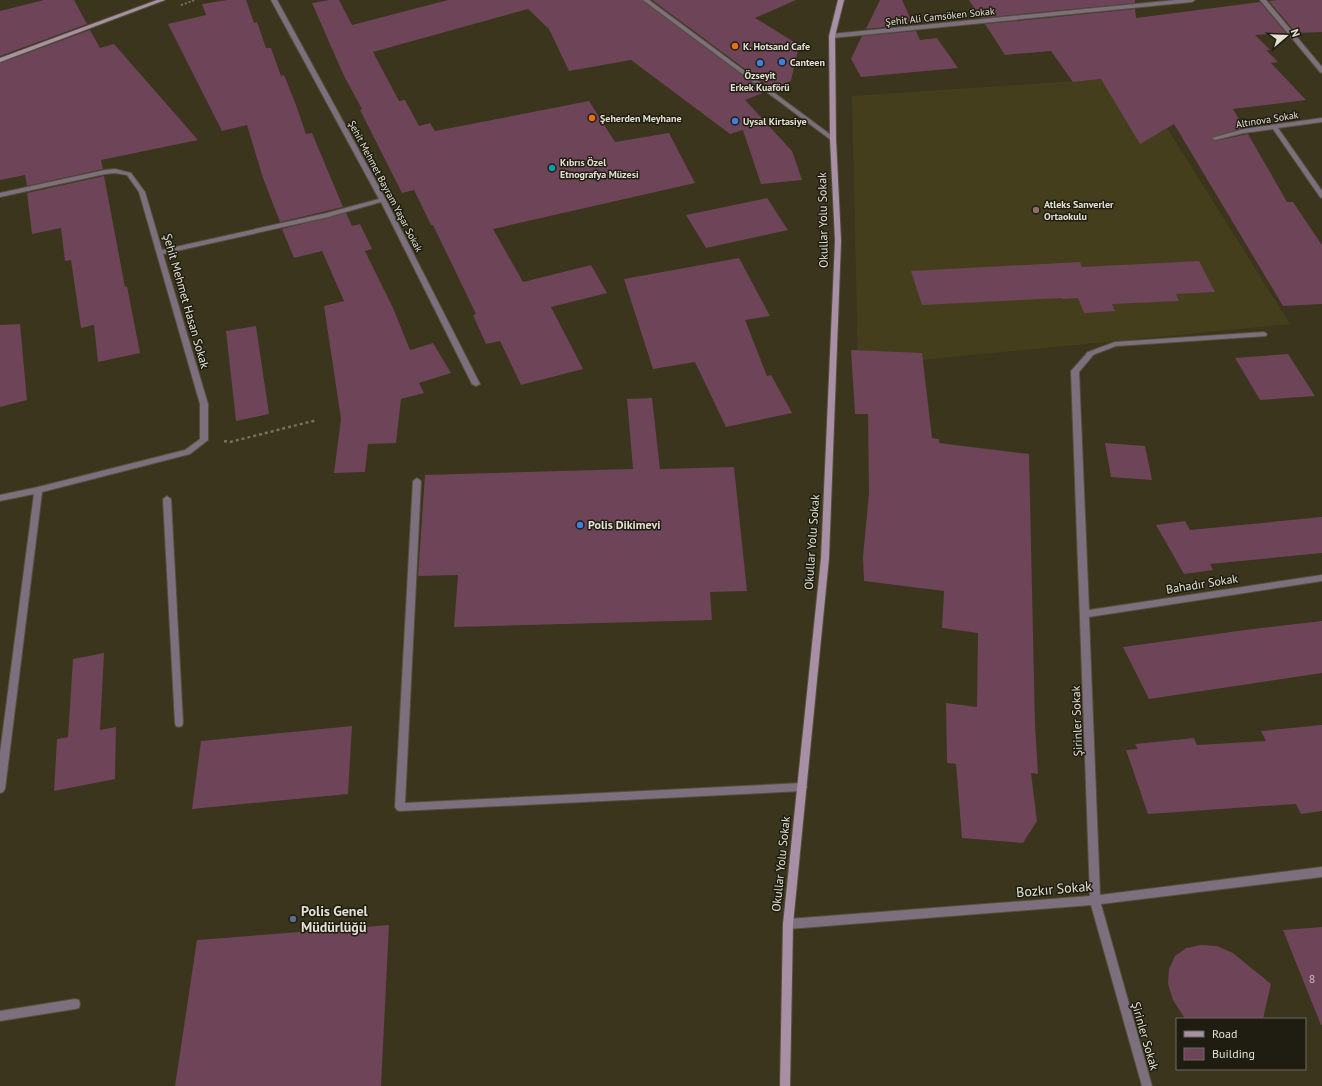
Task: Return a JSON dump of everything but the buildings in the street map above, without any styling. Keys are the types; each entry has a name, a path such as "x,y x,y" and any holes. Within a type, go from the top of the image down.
{"street":[{"path":"0,60 162,0"},
{"name":"Şehit Mehmet Bayram Yaşar Sokak","path":"274,0 383,200 476,384"},
{"path":"646,0 833,139"},
{"name":"Okullar Yolu Sokak","path":"785,1086 788,924 826,542 838,241 833,139 832,36 841,0"},
{"name":"Şehit Ali Camsöken Sokak","path":"832,36 1192,0"},
{"path":"1263,0 1322,71"},
{"name":"Altınova Sokak","path":"1215,138 1274,126 1322,120"},
{"path":"1274,126 1322,196"},
{"name":"Şehit Mehmet Hasan Sokak","path":"0,195 105,172 115,171 129,174 142,192 204,404 204,440"},
{"path":"160,253 328,215 383,200"},
{"name":"Şirinler Sokak","path":"1146,1086 1095,900 1075,371 1090,354 1115,344 1264,334"},
{"path":"0,498 38,490 187,452 204,440"},
{"path":"417,481 400,807 802,787"},
{"path":"0,789 38,490"},
{"path":"167,499 179,723"},
{"name":"Bahadır Sokak","path":"1085,614 1322,578"},
{"name":"Bozkır Sokak","path":"788,924 1095,900 1322,872"},
{"path":"0,1016 75,1004"}],"path":[{"path":"204,440 230,442 317,420"}],"shaded area":[{"name":"Atleks Sanverler Ortaokulu","path":"1135,77 1290,324 858,366 852,96"}],"place":[{"name":"K. Hotsand Cafe","path":"735,46"},
{"name":"Canteen","path":"782,62"},
{"name":"Özseyit Erkek Kuaförü","path":"760,63"},
{"name":"Şeherden Meyhane","path":"592,118"},
{"name":"Uysal Kirtasiye","path":"735,121"},
{"name":"Kıbrıs Özel Etnografya Müzesi","path":"552,168"},
{"name":"Atleks Sanverler Ortaokulu","path":"1036,210"},
{"name":"Polis Dikimevi","path":"580,525"},
{"name":"Polis Genel Müdürlüğü","path":"293,919"}]}
